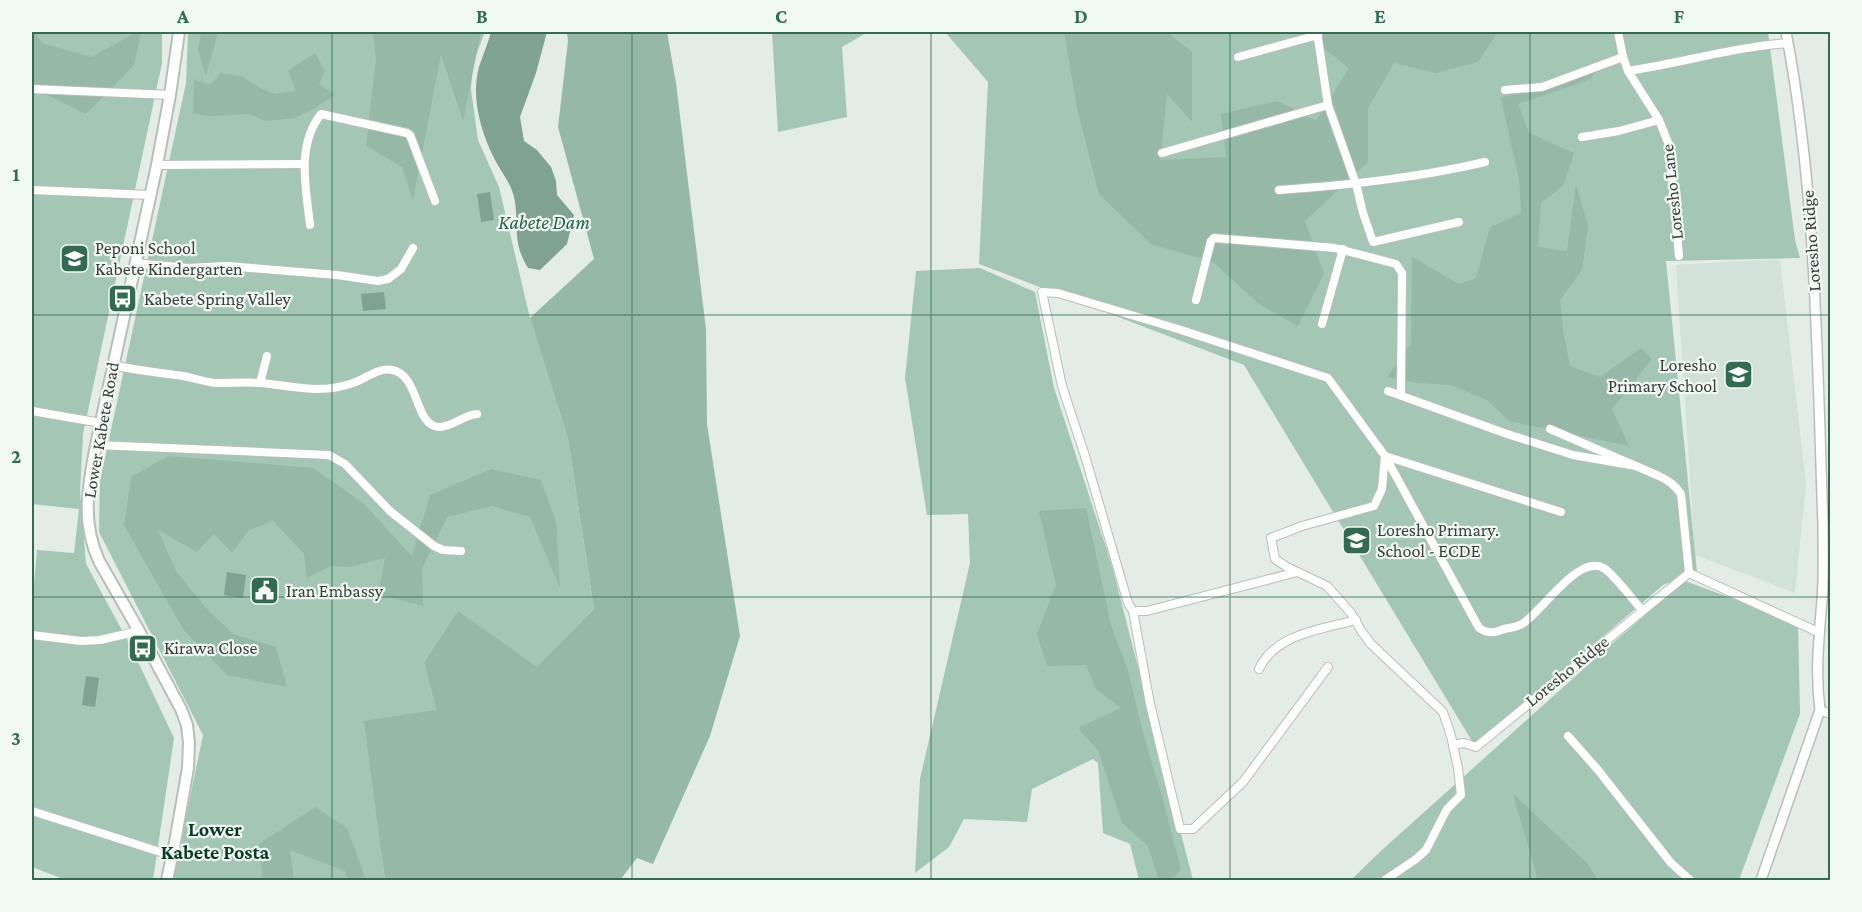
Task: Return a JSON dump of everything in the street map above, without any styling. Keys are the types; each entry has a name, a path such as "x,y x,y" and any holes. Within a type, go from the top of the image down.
{"main road":[{"name":"Lower Kabete Road","path":"167,880 188,768 189,734 181,709 99,561 87,518 90,478 96,445 157,165 179,32"}],"street":[{"name":"Loresho Lane","path":"1618,32 1628,71 1659,120 1669,144 1679,256"},
{"name":"Loresho Ridge","path":"1761,880 1820,710 1817,687 1818,632 1823,576 1823,526 1810,216 1804,155 1786,32"},
{"path":"1238,57 1318,33 1328,105 1356,184 1373,242 1459,222"},
{"path":"1628,71 1669,65 1759,45 1788,43"},
{"path":"1505,90 1542,87 1623,57"},
{"path":"32,89 170,95"},
{"path":"1162,153 1328,105"},
{"path":"310,225 303,164 312,125 321,114 407,133 412,138 435,201"},
{"path":"1582,137 1659,120"},
{"path":"1279,190 1356,184 1448,171 1485,162"},
{"path":"157,165 303,164"},
{"path":"32,190 150,195"},
{"path":"1196,300 1211,241 1214,238 1343,249 1396,264 1402,273 1401,395"},
{"path":"135,263 188,268 227,266 337,275 378,281 388,279 401,268 413,248"},
{"path":"1322,324 1343,249"},
{"path":"1328,667 1243,782 1193,829 1180,829 1150,704 1133,611 1128,603 1089,467 1062,386 1042,292 1058,293 1167,325 1328,378 1385,456 1479,628 1486,633 1494,633 1522,624 1586,566 1594,565 1605,568 1642,610"},
{"path":"260,383 267,356"},
{"path":"112,365 214,383 260,383 318,389 355,383 391,369 409,382 424,418 431,425 445,426 469,415 477,414"},
{"path":"1388,391 1573,455 1636,466"},
{"path":"32,411 101,423"},
{"path":"1550,429 1670,481 1681,494 1689,573 1818,632"},
{"path":"96,445 329,455 345,464 390,512 434,546 443,550 461,551"},
{"path":"1385,456 1561,512"},
{"path":"1385,456 1382,489 1374,506 1302,526 1270,538 1275,559 1327,586 1343,602 1371,644 1443,712 1453,745 1461,795 1447,809 1426,850 1385,880"},
{"path":"1133,611 1147,611 1297,572"},
{"name":"Loresho Ridge","path":"1453,745 1464,743 1476,747 1689,573"},
{"path":"1259,669 1263,660 1275,647 1308,632 1356,620"},
{"path":"32,635 81,641 100,640 139,631"},
{"path":"1820,710 1830,714"},
{"path":"1568,735 1671,863 1690,880"},
{"path":"32,811 173,855"}],"shaded area":[{"path":"32,32 162,32 162,63 83,434 80,491 86,564 130,645 174,738 153,880 66,880 32,867 32,607 37,550 74,553 79,509 32,504"},
{"path":"32,32 35,32 42,43 91,57 141,32 134,65 86,114 41,92 32,82"},
{"path":"188,32 485,32 473,63 471,89 478,140 499,187 530,318 568,439 594,609 538,667 424,663 436,710 380,836 385,880 173,880 203,735 99,532 100,481 186,83"},
{"path":"201,32 218,32 206,76 198,50"},
{"path":"373,32 481,32 463,121 441,54 413,200 402,167 366,146 376,59"},
{"path":"567,32 667,32 676,83 706,329 707,424 740,636 710,736 653,864 637,858 620,880 385,880 364,721 436,710 424,663 458,611 537,667 594,609 568,439 530,318 594,259 558,127 568,41"},
{"path":"772,32 868,32 842,47 847,117 778,132"},
{"path":"945,32 1768,32 1795,240 1800,258 1666,261 1697,572 1663,585 1475,746 1244,365 979,264 988,82"},
{"path":"1064,32 1167,32 1192,52 1192,122 1167,94 1160,160 1226,157 1221,114 1278,101 1316,121 1349,68 1302,32 1498,32 1478,62 1436,73 1394,63 1368,108 1368,162 1305,221 1324,274 1298,326 1259,304 1213,262 1151,244 1099,194 1077,108"},
{"path":"315,53 325,71 319,84 335,95 295,118 266,121 249,114 208,116 193,113 194,79 210,85 221,73 241,76 262,89 276,94 296,91 288,71"},
{"path":"1599,64 1591,79 1518,104 1529,133 1574,153 1563,186 1541,203 1538,247 1567,251 1576,184 1588,227 1582,270 1560,300 1570,366 1600,377 1641,348 1652,359 1612,409 1629,446 1509,421 1487,400 1450,385 1419,383 1387,377 1411,344 1412,257 1459,284 1476,278 1490,227 1521,213 1519,179 1501,98"},
{"name":"Loresho Primary School","path":"1780,259 1806,484 1795,593 1695,555 1676,265"},
{"path":"980,268 1035,292 1054,388 1112,566 1193,880 1139,880 1130,844 1103,833 1098,763 1093,759 1032,789 1027,822 964,819 949,847 915,873 920,779 970,563 968,514 927,515 905,378 916,271"},
{"path":"168,456 313,468 363,503 412,556 430,495 491,469 541,480 556,522 560,588 530,517 492,506 447,517 422,569 423,606 378,594 385,558 349,567 331,566 307,578 304,554 273,521 248,531 232,553 214,534 197,552 158,530 176,571 207,609 233,634 276,647 287,687 227,675 183,629 124,525 131,477"},
{"path":"1086,508 1111,625 1128,670 1181,870 1171,880 1159,880 1148,846 1122,823 1098,750 1078,728 1121,708 1096,689 1086,665 1047,666 1037,634 1056,585 1039,511"},
{"path":"1685,581 1798,623 1800,714 1739,880 1351,880 1608,647"},
{"path":"1513,794 1587,863 1598,880 1538,880"},
{"path":"315,807 347,828 366,880 347,880 345,871 290,850 294,880 263,880 259,844"}],"water":[{"name":"Kabete Dam","path":"491,32 547,32 536,73 520,117 524,141 537,150 551,167 556,181 557,195 574,215 567,244 540,270 528,268 519,249 514,197 508,181 488,146 478,112 477,78"},
{"path":"490,192 494,220 481,222 477,194"},
{"path":"384,292 386,309 363,311 361,294"},
{"path":"227,572 246,575 243,598 224,595"},
{"path":"86,676 99,678 95,707 82,705"}],"place":[{"name":"Peponi School Kabete Kindergarten","path":"74,258"},
{"name":"Kabete Spring Valley","path":"123,299"},
{"name":"Loresho Primary School","path":"1738,375"},
{"name":"Loresho Primary. School - ECDE","path":"1356,540"},
{"name":"Iran Embassy","path":"265,591"},
{"name":"Kirawa Close","path":"143,648"}],"district":[{"name":"Lower Kabete Posta","path":"215,840"}]}
